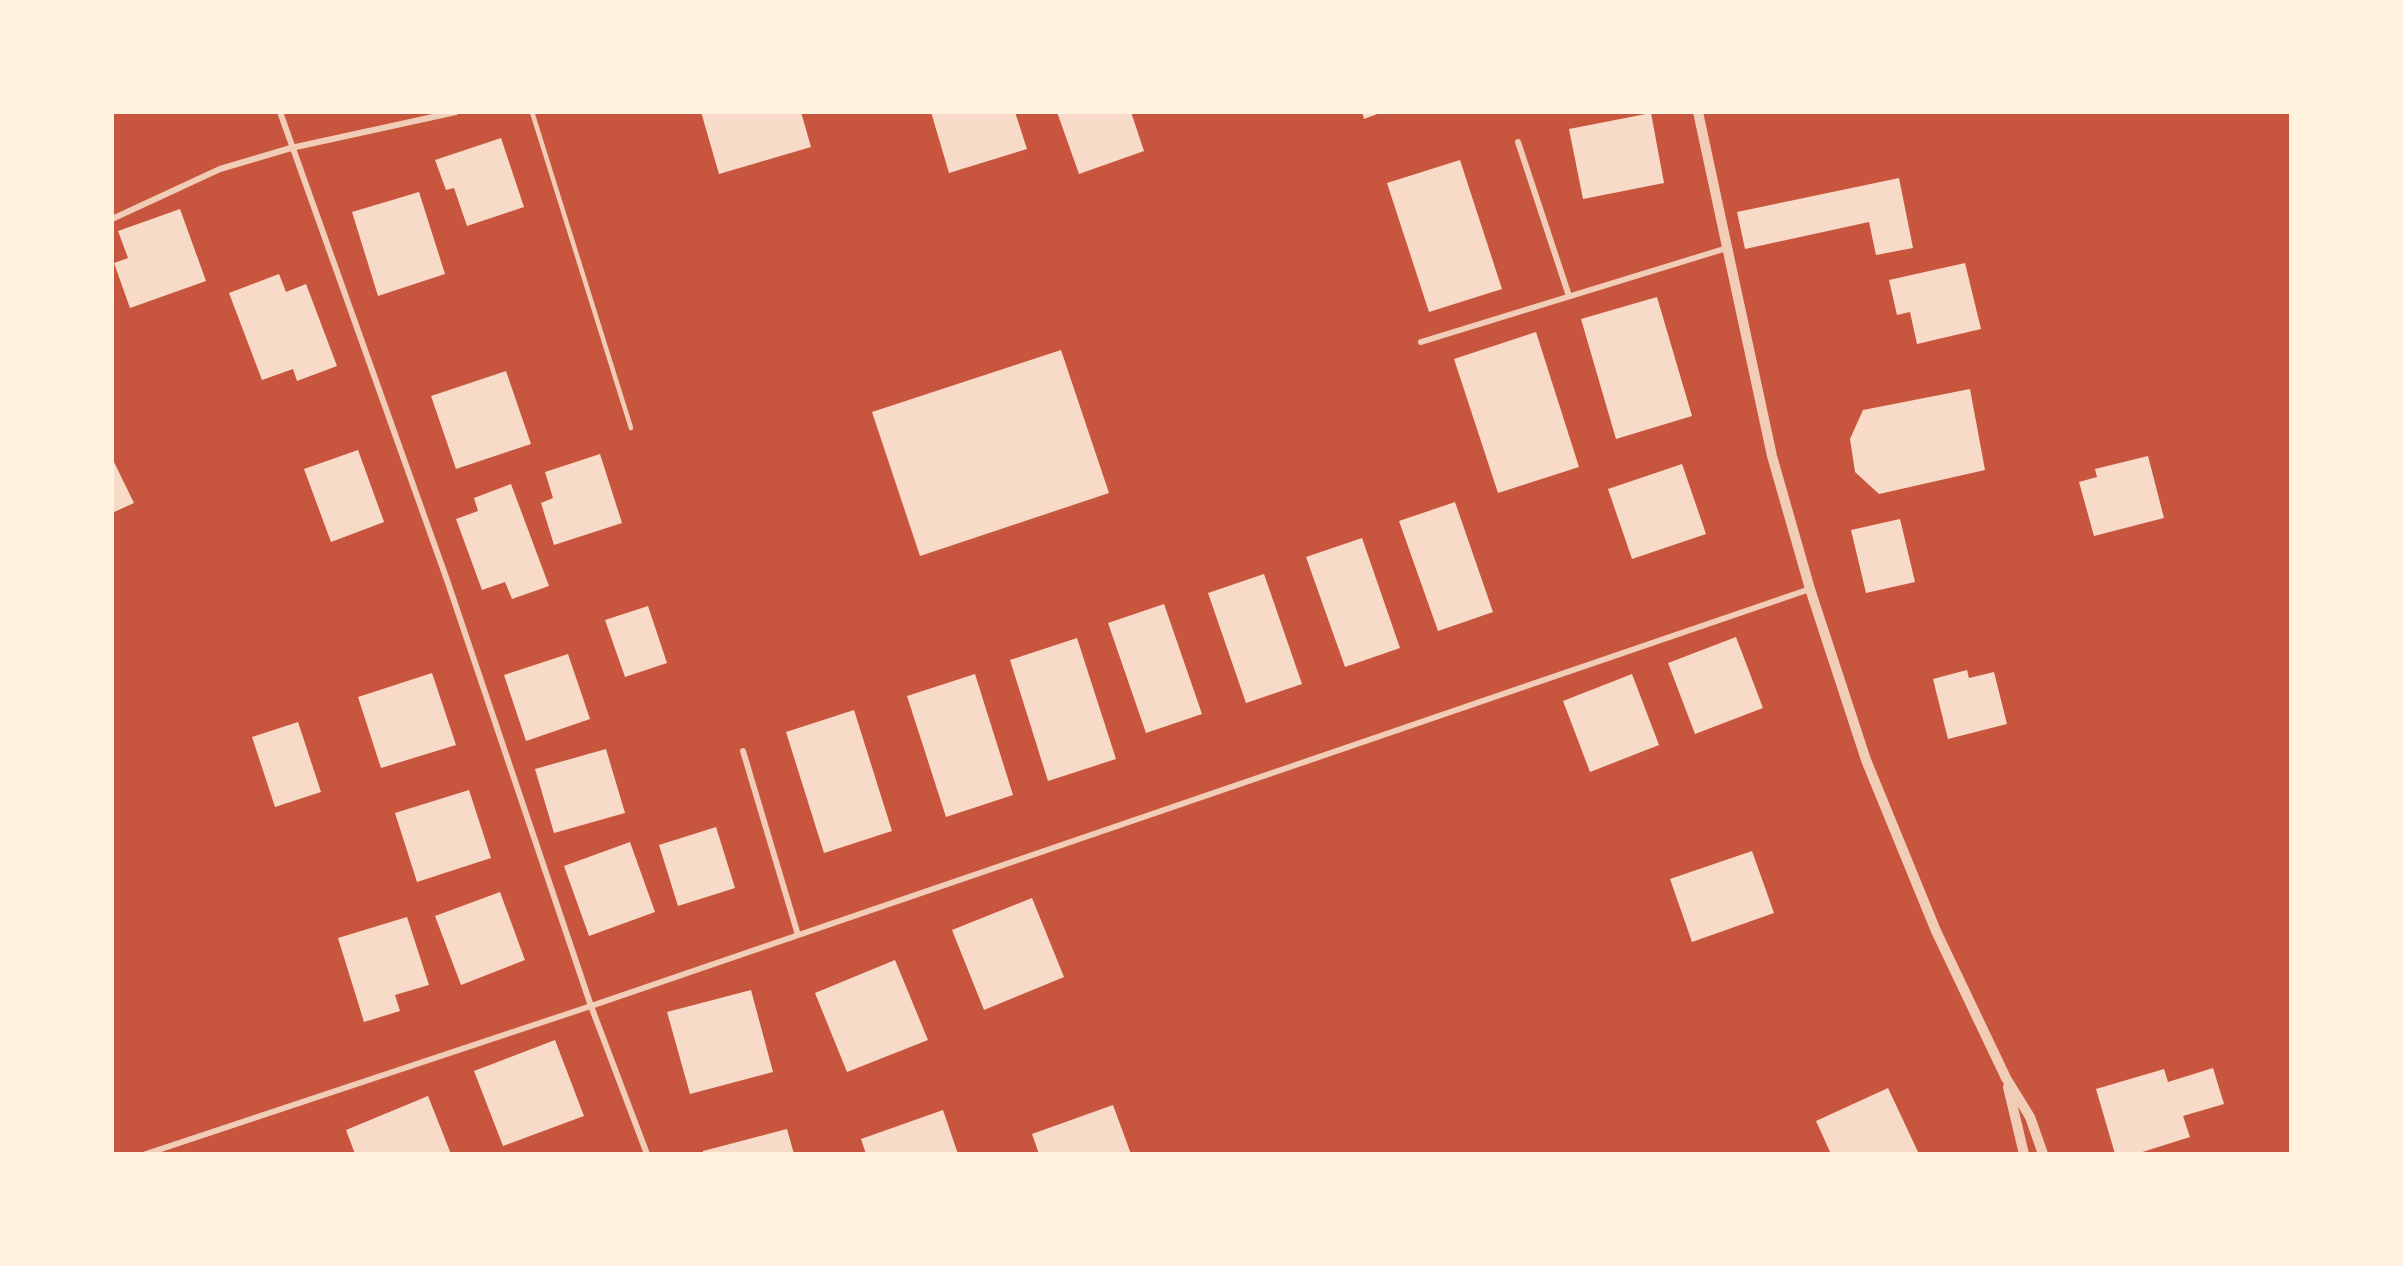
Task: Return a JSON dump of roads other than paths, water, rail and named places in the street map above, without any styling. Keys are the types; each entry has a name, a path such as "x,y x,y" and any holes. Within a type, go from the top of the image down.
{"street":[{"path":"280,112 447,580 591,1006 647,1154"},
{"path":"112,219 220,169 291,148 456,112"},
{"path":"1698,112 1772,456 1810,590 1866,760 1936,932 2006,1078 2030,1117 2043,1154"},
{"path":"1518,142 1569,296"},
{"path":"1421,342 1727,248"},
{"path":"146,1154 591,1006 1810,590"},
{"path":"743,751 798,935"},
{"path":"2006,1078 2024,1154"}],"lane":[{"path":"532,112 631,428"}]}
